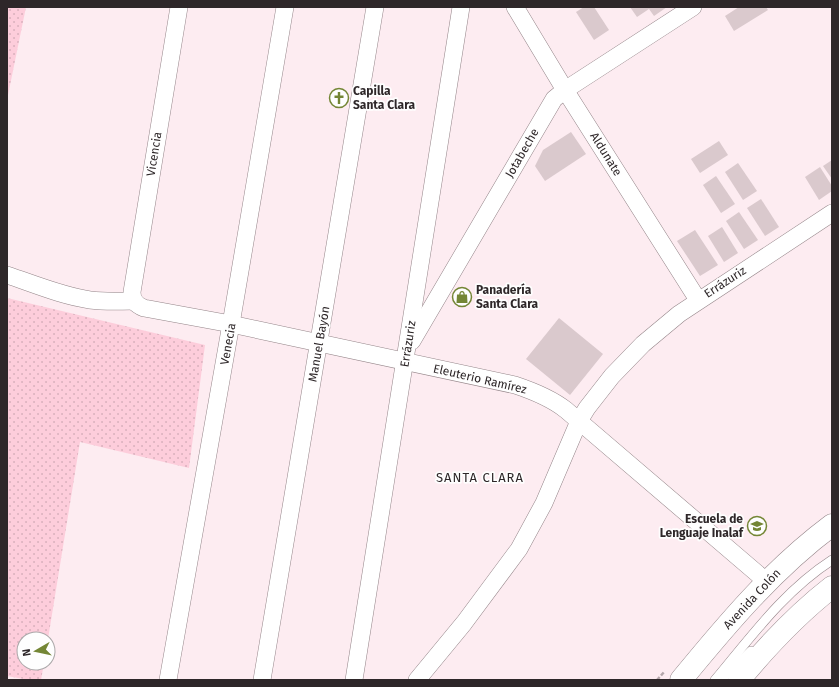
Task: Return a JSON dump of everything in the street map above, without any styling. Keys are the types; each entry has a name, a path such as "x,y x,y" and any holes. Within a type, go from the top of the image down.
{"main road":[{"name":"Avenida Colón","path":"681,680 766,581 832,525"},
{"path":"739,680 779,633 802,611 832,587"}],"street":[{"name":"Vicencia","path":"134,301 132,297 132,288 179,7"},
{"name":"Venecia","path":"168,680 285,7"},
{"name":"Manuel Bayón","path":"262,680 375,7"},
{"name":"Errázuriz","path":"354,680 461,7"},
{"name":"Aldunate","path":"515,7 565,90 698,300"},
{"name":"Jotabeche","path":"406,356 550,104 559,94 693,7"},
{"name":"Errázuriz","path":"417,680 464,623 519,550 544,503 579,421 586,408 599,392 643,344 673,319 698,300 832,213"},
{"path":"7,275 77,298 103,301 134,301"},
{"name":"Eleuterio Ramírez","path":"134,301 144,308 231,324 319,344 406,356 526,388 560,405 766,581"}],"lane":[{"path":"766,581 817,549"},
{"path":"715,680 782,600 809,576 832,560"},
{"path":"721,680 756,646 802,611"}],"shaded area":[{"path":"7,7 26,7 7,100"},
{"path":"7,298 205,345 189,468 80,442 49,631 16,631 16,671 43,671 41,680 29,680 7,676"}],"building":[{"path":"584,7 594,7 609,30 594,40 576,12"},
{"path":"630,7 667,7 654,16 649,9 637,17"},
{"path":"739,7 766,7 768,10 734,31 725,16"},
{"path":"571,132 586,154 545,181 535,166 543,150"},
{"path":"719,141 728,155 700,173 691,159"},
{"path":"832,160 832,179 823,166"},
{"path":"738,163 757,191 743,200 725,172"},
{"path":"820,167 832,186 832,191 819,200 805,177"},
{"path":"716,176 735,204 721,213 703,185"},
{"path":"761,199 779,227 765,236 747,208"},
{"path":"739,212 758,240 744,249 726,221"},
{"path":"722,227 738,253 724,262 708,236"},
{"path":"695,230 718,265 700,276 677,241"},
{"path":"559,318 603,354 570,395 526,359"}],"place":[{"name":"Capilla Santa Clara","path":"339,98"},
{"name":"Panadería Santa Clara","path":"462,297"},
{"name":"Escuela de Lenguaje Inalaf","path":"757,526"}],"district":[{"name":"SANTA CLARA","path":"480,477"}]}
